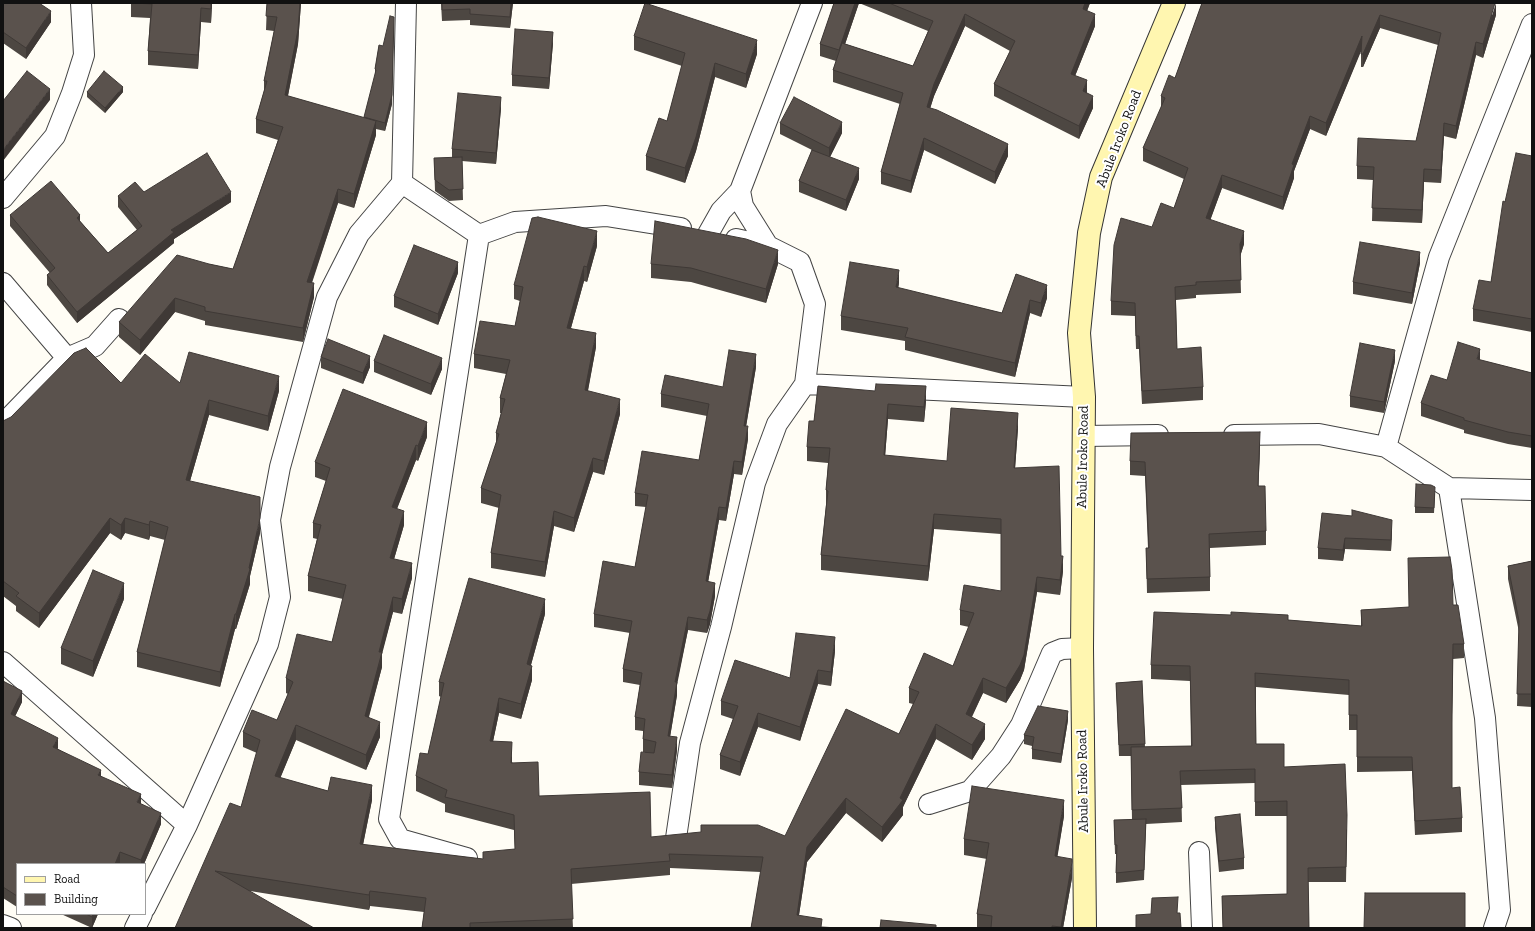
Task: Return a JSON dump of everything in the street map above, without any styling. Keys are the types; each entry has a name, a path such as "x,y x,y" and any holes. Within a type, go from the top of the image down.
{"street":[{"path":"3,198 55,136 72,93 84,54 81,3"},
{"path":"146,906 188,825 268,644 280,597 270,520 280,467 327,297 358,234 402,183 406,3"},
{"path":"708,234 721,211 740,191 812,3"},
{"name":"Abule Iroko Road","path":"1085,928 1082,648 1084,397 1079,333 1089,233 1101,177 1174,3"},
{"path":"1386,447 1439,257 1532,24"},
{"path":"402,183 479,234"},
{"path":"740,191 743,206 768,246"},
{"path":"479,234 515,222 606,216 653,223 768,246 800,262 814,304 805,384 777,424 755,483 721,627 690,743 676,838"},
{"path":"467,858 400,839 388,819 479,234"},
{"path":"3,283 67,358"},
{"path":"3,424 67,358 95,346 119,319"},
{"path":"805,384 1084,397"},
{"path":"1217,435 1319,434 1386,447 1449,488 1532,490"},
{"path":"1083,436 1177,435"},
{"path":"1449,488 1485,718 1500,910 1494,928"},
{"path":"929,804 970,791 1001,756 1021,725 1052,653 1062,649 1082,648"},
{"path":"3,662 188,825"},
{"path":"1199,852 1202,928"},
{"path":"135,928 142,915"},
{"path":"3,925 11,928"}],"building":[{"path":"3,3 39,3 51,11 26,48 3,32"},
{"path":"134,3 211,3 211,9 201,8 198,55 148,51 152,4"},
{"path":"267,3 300,3 298,30 285,95 376,121 354,194 338,189 307,282 314,283 303,328 205,311 205,307 175,298 140,340 119,322 177,255 233,269 283,127 256,119 267,81 264,81 277,17 266,16"},
{"path":"442,3 511,3 510,17 470,14 470,9 442,10"},
{"path":"645,3 757,40 746,74 715,63 696,137 685,168 646,156 659,118 667,121 685,53 634,36"},
{"path":"834,3 855,3 839,50 820,44"},
{"path":"889,3 1085,3 1083,9 1095,14 1071,74 1087,80 1083,91 1093,96 1079,126 994,84 1015,41 965,14 934,84 927,107 937,110 1008,144 995,172 924,138 911,181 881,172 903,93 833,70 842,43 913,66 933,21"},
{"path":"1202,3 1495,3 1483,44 1476,42 1456,126 1444,123 1441,170 1424,169 1422,210 1372,208 1374,167 1357,166 1358,138 1416,141 1441,33 1380,15 1363,54 1361,54 1362,36 1326,123 1310,116 1292,164 1294,165 1283,197 1222,175 1206,218 1244,231 1240,244 1241,280 1196,282 1196,285 1175,287 1177,349 1201,347 1203,387 1142,391 1139,336 1136,336 1135,303 1111,301 1114,245 1121,218 1152,227 1161,203 1174,208 1188,168 1143,148 1165,98 1161,96 1169,75 1175,78"},
{"path":"390,16 394,17 392,95 385,123 364,117 376,70 379,45 383,46"},
{"path":"515,29 553,32 549,78 512,75"},
{"path":"27,71 50,89 3,150 3,101"},
{"path":"104,71 123,87 105,108 87,92"},
{"path":"458,93 501,97 496,153 452,149"},
{"path":"794,97 842,122 829,148 780,123"},
{"path":"812,150 859,168 846,200 799,181"},
{"path":"207,153 231,192 171,230 174,232 77,312 47,275 55,268 10,215 51,181 80,215 77,218 108,253 142,226 118,196 135,182 144,192"},
{"path":"1516,153 1532,156 1532,319 1473,309 1479,280 1491,282 1503,201 1505,202"},
{"path":"462,157 463,189 449,190 435,180 434,158"},
{"path":"538,217 597,231 587,267 584,266 567,328 596,333 585,390 620,399 604,461 593,458 574,518 554,511 545,562 491,553 501,495 481,488 499,434 496,433 505,399 500,398 510,360 474,354 480,321 515,326 523,287 514,285 532,218"},
{"path":"655,221 746,239 778,250 766,289 691,268 651,264"},
{"path":"1360,242 1420,252 1412,293 1353,282"},
{"path":"414,245 458,262 438,314 394,296"},
{"path":"850,262 899,270 896,287 1002,313 1016,274 1047,285 1041,303 1030,300 1015,363 905,337 908,328 841,316"},
{"path":"384,335 442,358 431,384 374,361"},
{"path":"328,339 370,356 363,373 321,357"},
{"path":"1458,342 1480,349 1477,359 1532,373 1532,436 1508,432 1464,420 1464,418 1421,403 1431,375 1447,380"},
{"path":"1360,343 1395,350 1384,402 1350,396"},
{"path":"86,348 121,383 145,354 180,383 189,352 279,376 268,416 209,400 186,480 260,497 260,518 250,569 235,614 220,672 137,652 168,527 150,521 149,525 125,518 121,525 110,518 39,613 16,596 19,593 3,581 3,421 11,417 74,353"},
{"path":"729,350 756,354 744,426 748,426 742,462 734,461 726,508 719,507 706,581 715,583 707,620 688,617 675,682 677,682 668,736 677,737 672,775 639,772 641,752 654,753 656,742 643,739 645,719 635,717 642,673 623,669 632,621 594,614 603,561 635,567 648,495 635,493 642,451 699,460 709,404 661,394 665,375 723,387"},
{"path":"876,384 926,386 924,407 888,404 884,455 947,461 951,408 1018,413 1014,468 1059,466 1061,556 1063,556 1060,580 1037,577 1024,655 1020,665 1006,688 983,678 966,714 985,724 972,745 936,724 900,798 903,800 882,827 846,798 807,847 797,915 822,919 821,927 839,928 751,928 763,857 669,854 670,861 571,869 573,919 470,923 470,928 422,928 426,898 370,891 369,895 215,871 314,928 175,928 230,803 241,807 260,740 243,732 252,710 277,720 293,682 286,678 297,634 332,642 346,585 308,576 321,525 313,523 330,468 315,462 343,389 427,422 418,446 416,445 392,507 404,511 390,558 412,563 402,599 393,597 379,652 382,652 365,716 380,722 366,755 296,725 275,776 328,791 331,777 372,785 360,844 483,859 483,852 515,849 514,815 445,797 447,790 416,776 420,753 428,754 444,683 439,682 469,578 545,599 527,664 532,666 521,704 499,698 490,741 512,742 511,763 538,762 539,796 650,792 651,837 701,832 701,825 758,825 785,836 846,709 899,734 919,692 909,688 924,653 953,666 974,613 960,610 964,585 1001,591 1001,519 934,514 928,566 821,555 828,491 826,490 830,448 807,447 809,421 814,421 818,386 875,391"},
{"path":"1260,432 1258,486 1265,486 1266,531 1209,534 1210,577 1147,579 1146,548 1149,548 1145,462 1130,461 1131,433"},
{"path":"1416,484 1431,485 1435,487 1434,508 1415,507"},
{"path":"1352,510 1392,520 1391,540 1345,538 1343,550 1318,548 1322,513 1352,516"},
{"path":"1450,557 1453,605 1458,605 1464,644 1453,644 1452,715 1452,788 1460,787 1462,818 1415,821 1412,757 1357,757 1357,715 1349,715 1349,680 1255,673 1256,744 1284,744 1284,767 1345,764 1347,815 1346,867 1308,868 1309,928 1223,928 1222,896 1287,894 1287,801 1255,802 1255,769 1180,771 1182,808 1132,810 1131,747 1192,746 1190,666 1151,665 1154,612 1231,615 1231,612 1288,615 1288,620 1362,626 1361,610 1409,607 1408,558"},
{"path":"1532,561 1532,694 1517,694 1519,621 1508,566"},
{"path":"93,570 124,583 93,661 61,648"},
{"path":"796,633 835,637 831,672 818,670 800,727 758,713 740,762 720,755 738,706 721,701 735,660 790,678"},
{"path":"3,681 22,691 11,714 58,738 53,747 101,770 98,775 141,794 137,802 161,813 141,860 120,852 115,863 16,863 16,895 3,887"},
{"path":"1142,681 1145,744 1119,745 1116,683"},
{"path":"1038,706 1068,711 1061,754 1032,749 1034,737 1024,735"},
{"path":"972,786 1064,800 1055,856 1072,859 1072,862 1061,927 991,928 992,916 977,914 989,843 964,839"},
{"path":"1240,814 1244,858 1219,861 1215,817"},
{"path":"1146,819 1144,870 1116,873 1117,845 1115,845 1114,820"},
{"path":"1365,893 1465,893 1465,928 1364,928"},
{"path":"1178,897 1177,913 1180,913 1181,928 1136,928 1136,915 1151,914 1152,898"},
{"path":"881,920 936,925 936,928 880,928"}]}
